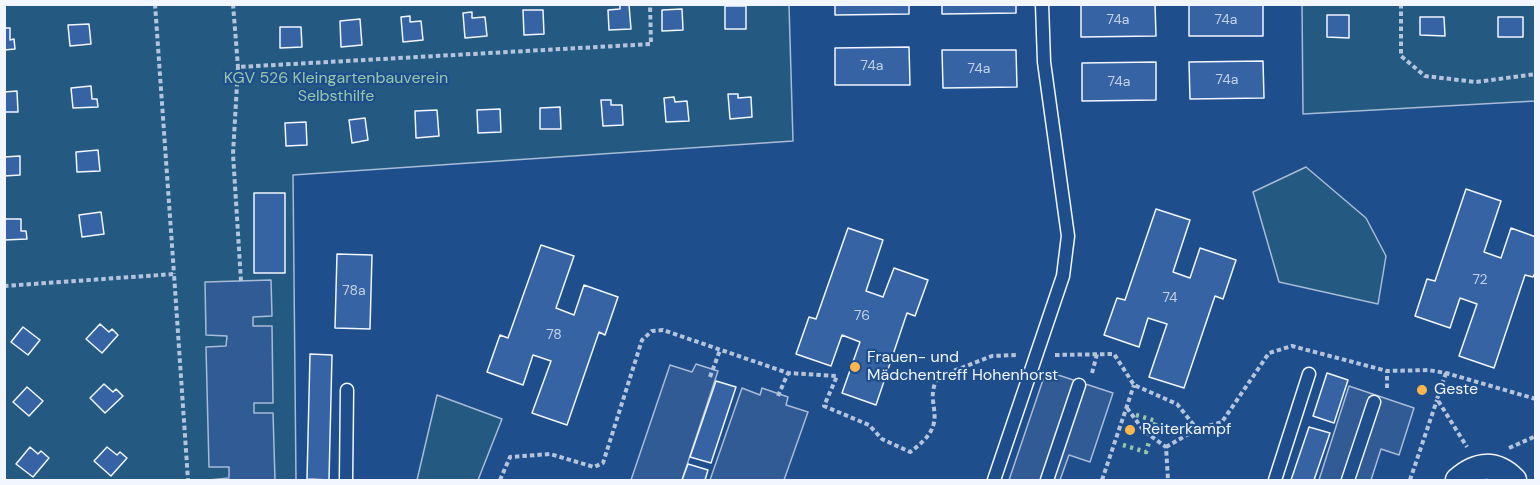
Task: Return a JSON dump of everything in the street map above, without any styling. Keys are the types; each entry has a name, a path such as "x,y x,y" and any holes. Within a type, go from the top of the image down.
{"street":[{"path":"1458,480 1467,472 1480,466 1494,466 1505,471 1514,480"}],"lane":[{"path":"994,480 1063,276 1068,236 1044,62 1042,4"},
{"path":"1275,480 1309,374"},
{"path":"1047,480 1079,385"},
{"path":"346,480 347,390"},
{"path":"1348,480 1374,402"}],"path":[{"path":"155,4 188,480"},
{"path":"233,4 238,67 234,154 241,281"},
{"path":"238,67 651,44 650,4"},
{"path":"1401,4 1401,56 1425,76 1476,81 1536,74"},
{"path":"4,286 174,274"},
{"path":"500,480 510,457 550,454 594,467 603,463 642,340 651,331 663,330 788,373 837,376 824,406 869,425 882,439 910,452 928,439 936,417 933,385 938,377 992,356 1114,354 1134,385 1177,404 1197,429"},
{"path":"1166,447 1197,429 1222,422 1269,353 1292,346 1387,370 1428,370 1446,373 1536,399"},
{"path":"710,377 720,350"},
{"path":"778,396 788,373"},
{"path":"1410,480 1446,373"},
{"path":"1102,480 1134,385"},
{"path":"1437,399 1480,466"},
{"path":"1126,407 1144,431 1166,447"},
{"path":"1166,447 1168,480"}],"green space":[{"name":"KGV 526 Kleingartenbauverein Selbsthilfe","path":"4,5 789,5 793,141 293,175 296,480 5,480"},
{"path":"1302,5 1535,5 1535,101 1303,114"},
{"path":"1306,167 1366,218 1386,256 1378,304 1279,282 1253,192"},
{"path":"437,395 502,419 478,480 417,480"}],"shaded area":[{"path":"271,280 272,316 253,317 253,326 272,326 273,403 254,403 254,413 273,413 275,480 209,480 229,478 229,467 209,467 206,347 226,346 227,336 206,335 205,282"},
{"path":"696,364 718,371 682,480 631,480 670,365 692,372"},
{"path":"1046,371 1113,393 1090,462 1069,455 1060,480 1009,480"},
{"path":"1349,386 1414,408 1399,455 1381,449 1371,480 1319,480"},
{"path":"742,388 760,395 762,388 788,397 786,405 808,412 784,480 710,480"}],"building":[{"path":"835,4 909,4 909,14 835,15"},
{"path":"942,4 1016,4 1016,13 942,14"},
{"path":"1081,4 1155,4 1156,36 1081,37"},
{"path":"1189,4 1263,4 1263,36 1189,36"},
{"path":"620,5 629,5 631,29 609,30 608,10 620,9"},
{"path":"725,6 746,6 746,29 725,29"},
{"path":"682,9 683,30 662,31 662,10"},
{"path":"523,10 543,10 544,34 524,35"},
{"path":"472,12 472,18 485,17 487,36 465,38 463,13"},
{"path":"1327,15 1349,15 1349,38 1327,37"},
{"path":"410,16 410,22 421,21 423,40 403,42 401,17"},
{"path":"1420,17 1444,17 1445,36 1420,35"},
{"path":"1498,17 1523,17 1523,37 1498,37"},
{"path":"360,19 362,45 341,47 340,21"},
{"path":"89,24 91,44 70,46 68,25"},
{"path":"280,27 301,27 302,47 280,48"},
{"path":"4,28 10,28 10,40 14,39 15,49 4,50"},
{"path":"909,47 910,85 835,85 835,48"},
{"path":"942,50 1016,50 1017,87 943,88"},
{"path":"1263,61 1264,98 1190,99 1189,62"},
{"path":"1156,62 1156,100 1082,101 1082,63"},
{"path":"91,86 92,99 97,99 98,107 73,108 71,88"},
{"path":"17,91 18,112 4,112 4,92"},
{"path":"728,94 738,94 738,98 751,97 752,117 730,119"},
{"path":"674,97 675,102 687,101 689,121 666,122 664,98"},
{"path":"601,100 611,100 611,105 622,105 623,125 603,126"},
{"path":"560,107 561,129 540,129 540,108"},
{"path":"500,109 501,132 478,133 477,110"},
{"path":"437,110 439,136 416,138 415,111"},
{"path":"365,118 368,140 352,143 349,120"},
{"path":"306,122 307,145 286,146 285,123"},
{"path":"98,150 100,171 77,172 76,152"},
{"path":"20,156 20,175 4,176 4,157"},
{"path":"1466,189 1501,201 1484,252 1501,258 1511,228 1536,237 1536,271 1533,277 1525,275 1494,368 1459,356 1477,304 1460,298 1450,328 1415,316 1427,279 1435,281"},
{"path":"254,193 285,193 285,273 254,273"},
{"path":"1156,209 1190,220 1173,272 1190,278 1200,248 1236,260 1223,299 1215,296 1184,388 1149,377 1167,324 1148,318 1139,347 1104,335 1117,298 1125,300"},
{"path":"101,212 104,234 82,237 79,215"},
{"path":"4,219 21,219 21,231 26,231 27,239 4,240"},
{"path":"848,228 883,240 866,291 883,297 894,268 928,280 915,316 907,313 876,405 842,393 860,342 842,335 831,366 796,354 809,317 816,319"},
{"path":"541,245 574,256 556,308 574,315 584,285 618,297 605,335 599,332 567,425 532,413 551,361 533,355 523,385 487,372 500,335 508,338"},
{"path":"337,254 372,255 370,329 335,328"},
{"path":"100,324 109,332 112,329 118,335 102,353 86,339"},
{"path":"23,327 40,340 28,355 11,342"},
{"path":"310,354 332,355 329,480 307,479"},
{"path":"1327,373 1348,380 1334,423 1313,416"},
{"path":"716,381 736,387 711,463 690,457"},
{"path":"104,384 113,392 116,389 123,396 105,413 90,398"},
{"path":"27,387 43,401 29,416 13,402"},
{"path":"1309,427 1330,433 1328,439 1314,480 1291,480"},
{"path":"30,447 38,454 41,451 49,458 33,477 16,464"},
{"path":"107,447 117,455 120,452 127,458 111,476 94,461"},
{"path":"688,464 708,470 705,480 682,480"}],"hedge":[{"path":"1136,415 1156,421 1152,433"},
{"path":"1123,445 1146,452 1149,442"}],"place":[{"name":"Frauen- und Mädchentreff Hohenhorst","path":"855,367"},
{"name":"Geste","path":"1422,390"},
{"name":"Reiterkampf","path":"1130,430"}]}
